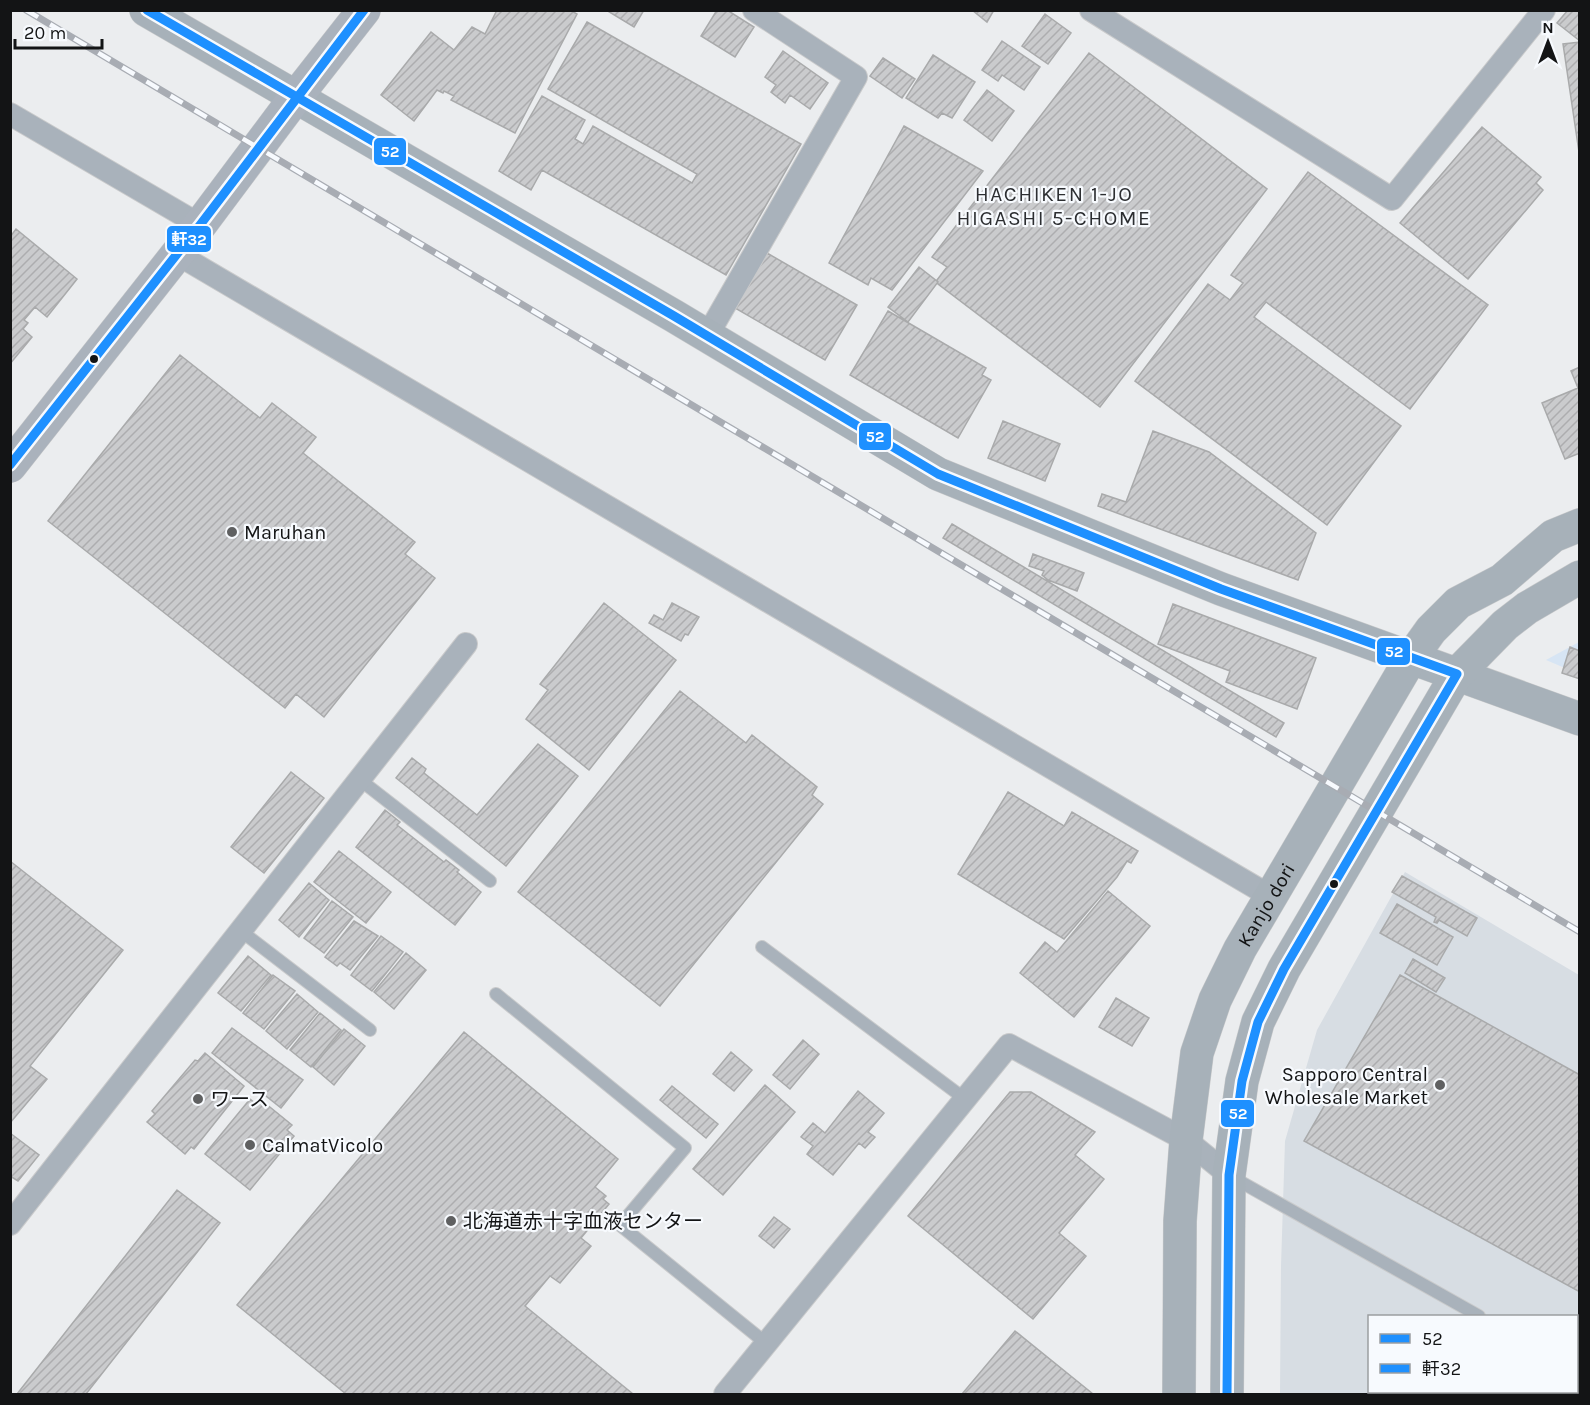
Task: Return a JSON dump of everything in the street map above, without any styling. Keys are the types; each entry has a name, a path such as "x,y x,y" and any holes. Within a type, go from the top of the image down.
{"main road":[{"path":"10,466 200,225 294,98 364,10"}],"street":[{"path":"146,10 707,336 938,474 1221,589 1580,719"},
{"path":"707,336 856,77 754,10"},
{"path":"1090,10 1392,199 1544,10"},
{"path":"10,114 200,225"},
{"path":"177,254 1270,896"},
{"name":"Kanjo dori","path":"1179,1395 1180,1221 1186,1140 1197,1053 1215,1000 1270,896 1411,658 1431,630 1458,603 1502,580 1553,536 1580,525"},
{"path":"1227,1395 1229,1175 1242,1081 1258,1022 1284,969 1457,674 1505,625 1527,608 1580,578"},
{"path":"10,1224 466,644"},
{"path":"725,1395 1009,1045 1186,1140 1229,1175"}],"lane":[{"path":"359,779 490,881"},
{"path":"241,931 370,1030"},
{"path":"762,947 965,1099"},
{"path":"495,994 685,1148 620,1225 767,1344"},
{"path":"1229,1175 1475,1315"}],"shaded area":[{"path":"1579,642 1579,674 1546,660"},
{"name":"Sapporo Central Wholesale Market","path":"1405,872 1579,975 1579,1394 1280,1394 1285,1141 1317,1030"}],"building":[{"path":"497,10 570,10 577,14 515,133 451,100 454,96 444,91 443,93 437,90 414,121 381,95 431,32 454,50 472,27 485,34"},
{"path":"606,10 644,10 634,27"},
{"path":"717,10 727,10 754,27 735,57 701,36"},
{"path":"972,10 994,10 987,22"},
{"path":"1568,10 1580,10 1580,41 1557,23"},
{"path":"1045,14 1071,33 1048,64 1022,46"},
{"path":"587,22 801,144 726,275 542,170 531,190 499,171 542,96 585,120 575,139 583,144 593,126 692,183 697,174 548,89"},
{"path":"1002,41 1040,67 1024,90 1002,75 998,81 982,70"},
{"path":"1580,42 1580,159 1563,44"},
{"path":"783,51 828,83 810,109 790,95 785,103 771,92 776,85 765,77"},
{"path":"1089,53 1267,189 1100,407 938,284 937,280 947,267 932,257"},
{"path":"933,55 975,82 952,118 942,113 938,118 906,98"},
{"path":"883,58 915,79 902,98 870,76"},
{"path":"987,90 1014,111 992,141 964,120"},
{"path":"904,126 983,171 892,290 871,278 868,285 829,263"},
{"path":"1482,127 1541,177 1536,183 1543,190 1468,279 1400,223"},
{"path":"1308,172 1488,305 1410,409 1266,302 1254,317 1401,426 1327,525 1135,381 1208,284 1230,300 1243,283 1231,275"},
{"path":"16,229 77,279 47,317 35,307 24,320 28,323 23,329 32,337 10,364 10,237"},
{"path":"767,253 857,305 825,360 735,308"},
{"path":"919,267 938,282 908,322 888,307"},
{"path":"888,311 986,368 982,375 991,380 958,438 850,375"},
{"name":"Maruhan","path":"180,355 260,418 272,403 316,437 303,453 415,542 405,554 435,578 324,717 296,694 285,708 48,521"},
{"path":"1580,367 1580,453 1565,459 1542,403 1578,388 1571,371"},
{"path":"1003,421 1060,444 1045,481 988,458"},
{"path":"1153,431 1209,452 1316,533 1298,580 1098,506 1102,494 1126,502"},
{"path":"952,524 1284,723 1276,737 943,538"},
{"path":"1033,554 1084,573 1077,591 1048,580 1042,575 1044,571 1029,566"},
{"path":"604,603 676,660 589,770 526,719 548,690 540,684"},
{"path":"672,603 699,617 688,635 685,634 681,641 649,623 654,615 663,620"},
{"path":"1173,604 1316,658 1297,709 1226,682 1230,671 1158,644"},
{"path":"1570,647 1580,651 1580,679 1562,673"},
{"path":"680,691 746,743 752,735 817,787 812,795 823,804 660,1006 518,892"},
{"path":"538,744 578,776 506,866 396,778 412,758 426,769 424,773 477,815"},
{"path":"291,772 324,798 264,873 231,847"},
{"path":"1008,792 1064,826 1072,812 1138,851 1131,863 1127,861 1117,877 1064,939 958,874"},
{"path":"385,810 400,822 397,825 444,862 446,860 459,870 457,872 481,892 455,925 356,847"},
{"path":"339,851 391,892 366,923 314,882"},
{"path":"10,861 123,950 30,1066 47,1079 10,1123"},
{"path":"1402,876 1477,918 1467,936 1439,920 1437,923 1434,922 1436,917 1392,892"},
{"path":"309,883 329,900 299,937 279,920"},
{"path":"1108,891 1150,926 1074,1017 1020,973 1045,942 1057,952"},
{"path":"332,901 353,917 324,953 304,938"},
{"path":"1397,904 1453,937 1437,965 1380,933"},
{"path":"354,921 378,936 350,970 340,963 337,966 325,957"},
{"path":"381,936 403,952 372,991 351,975"},
{"path":"406,953 426,970 394,1009 374,992"},
{"path":"248,956 271,975 241,1011 218,993"},
{"path":"1413,959 1445,978 1436,992 1405,973"},
{"path":"273,975 295,991 264,1029 243,1013"},
{"path":"1400,975 1580,1075 1580,1292 1304,1141"},
{"path":"297,994 318,1012 287,1049 266,1031"},
{"path":"1116,998 1149,1018 1132,1046 1099,1027"},
{"path":"320,1013 341,1030 311,1067 290,1050"},
{"path":"232,1028 303,1080 281,1108 212,1053"},
{"path":"344,1029 365,1046 334,1085 313,1067"},
{"name":"北海道赤十字血液センター","path":"464,1032 618,1159 595,1187 606,1196 603,1199 609,1204 581,1238 591,1246 560,1283 550,1276 525,1306 633,1394 346,1394 237,1305"},
{"path":"803,1040 819,1054 790,1089 773,1075"},
{"path":"731,1052 752,1070 734,1091 713,1074"},
{"name":"ワース","path":"205,1053 244,1086 194,1149 191,1147 185,1154 147,1122 155,1114 152,1111 195,1060 198,1061"},
{"path":"765,1085 795,1112 723,1195 693,1169"},
{"path":"672,1086 718,1124 706,1138 660,1100"},
{"path":"858,1091 884,1113 868,1132 875,1137 865,1148 859,1143 833,1175 807,1154 813,1146 801,1137 813,1123 825,1133"},
{"path":"1010,1092 1031,1092 1095,1132 1075,1155 1104,1179 1059,1233 1086,1256 1033,1319 908,1216"},
{"name":"CalmatVicolo","path":"250,1099 256,1104 260,1099 292,1125 287,1130 294,1136 250,1190 205,1154"},
{"path":"10,1133 39,1155 18,1181 10,1176"},
{"path":"177,1190 220,1223 86,1394 17,1394"},
{"path":"774,1217 790,1229 774,1248 759,1236"},
{"path":"1015,1331 1093,1394 962,1394"}],"railway":[{"path":"26,10 1580,932"}],"transit line":[{"name":"52","path":"147,10 674,316 938,474 1221,589 1457,674 1284,969 1258,1022 1242,1081 1229,1175 1227,1394"},
{"name":"軒32","path":"10,465 200,225 364,10"}],"place":[{"name":"Maruhan","path":"232,532"},
{"name":"Sapporo Central Wholesale Market","path":"1440,1085"},
{"name":"ワース","path":"198,1099"},
{"name":"CalmatVicolo","path":"250,1145"},
{"name":"北海道赤十字血液センター","path":"451,1221"}],"district":[{"name":"HACHIKEN 1-JO HIGASHI 5-CHOME","path":"1054,206"}]}
